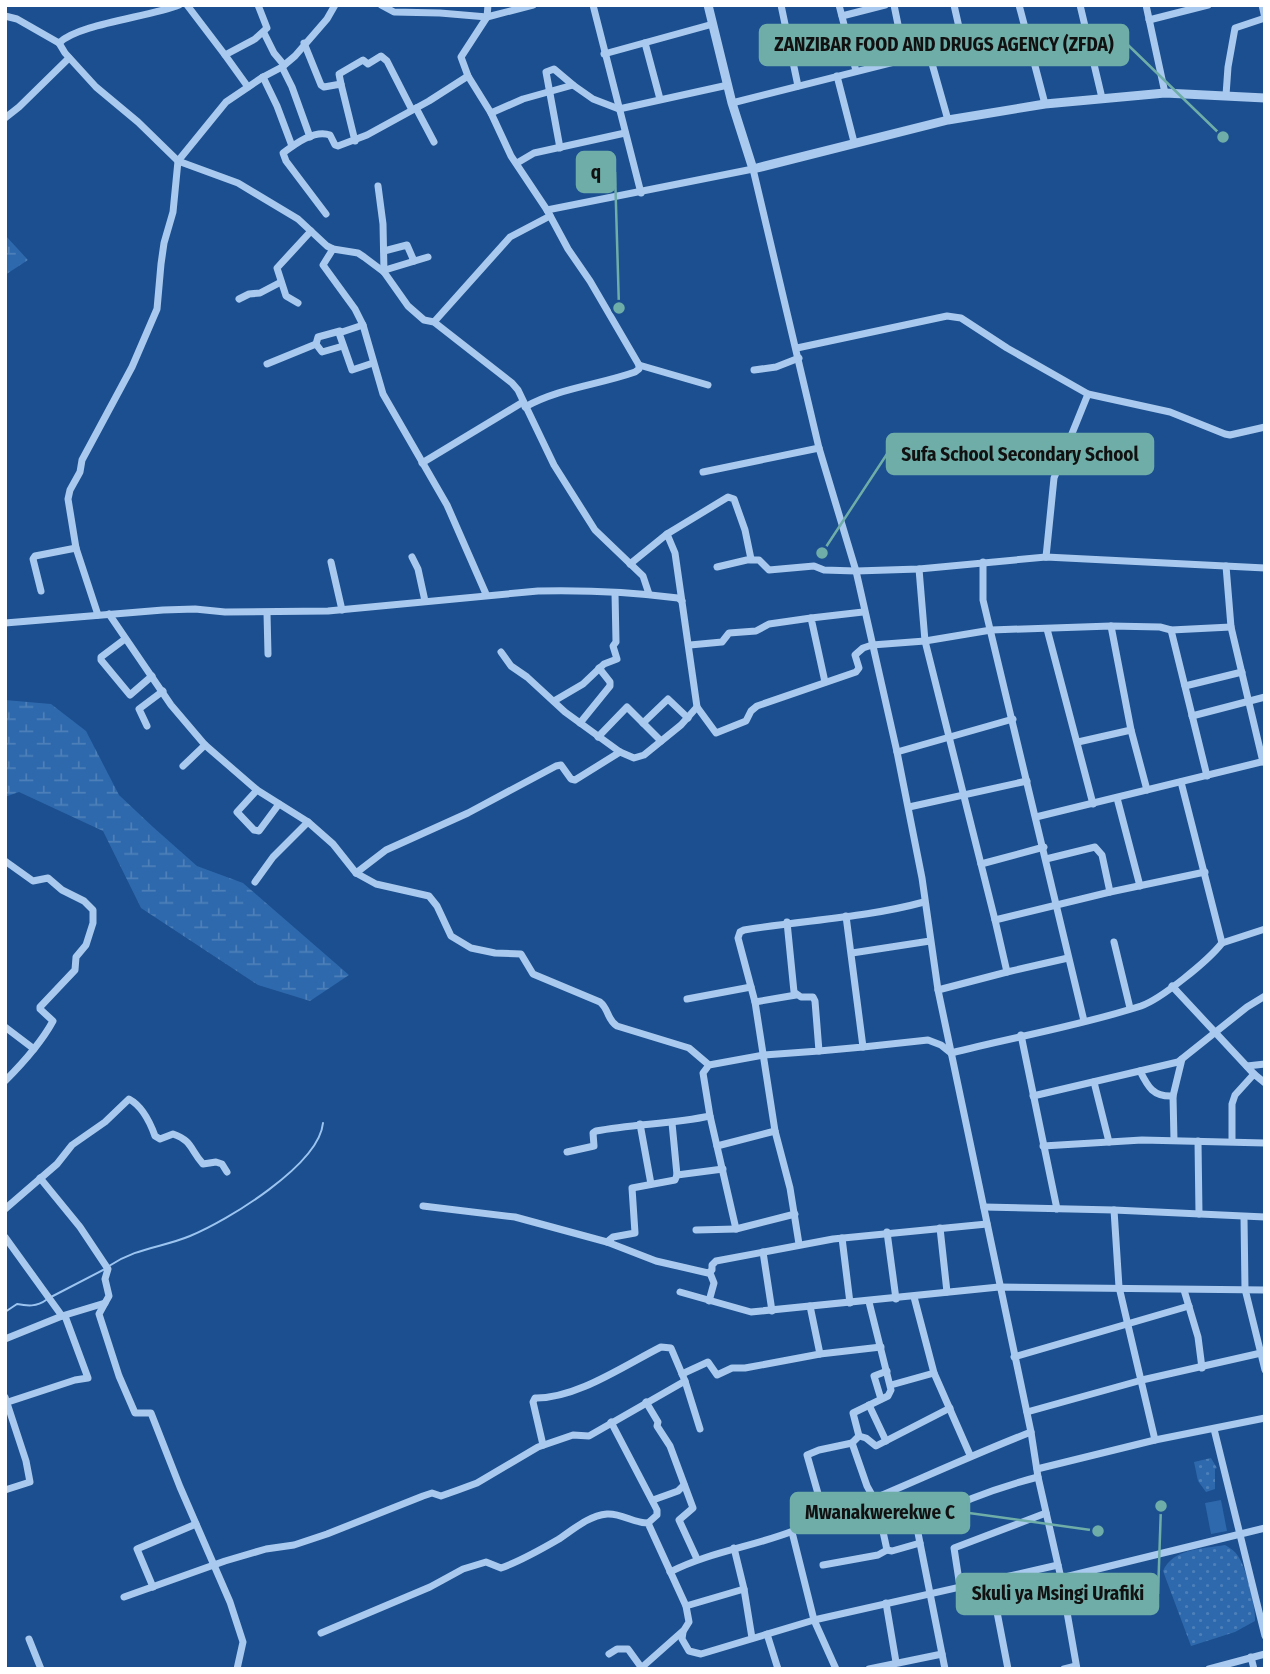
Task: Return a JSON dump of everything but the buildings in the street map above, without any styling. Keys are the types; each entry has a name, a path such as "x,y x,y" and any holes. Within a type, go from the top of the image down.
{"street":[{"path":"59,43 72,33 163,12 179,5"},
{"path":"187,5 248,87"},
{"path":"225,55 264,33 267,26 258,5"},
{"path":"98,615 76,548 68,494 80,472 82,460 132,367 157,309 160,264 173,212 178,161 226,102 283,66 327,19 335,5"},
{"path":"381,5 394,12 429,9 487,17 533,5"},
{"path":"488,5 487,17 461,57 467,76 491,113 517,163 639,365 708,385"},
{"path":"593,5 641,192"},
{"path":"708,5 732,103 753,169 819,448 856,571 863,612 909,807 937,990 1061,1578 1076,1667 1064,1669"},
{"path":"781,5 798,86"},
{"path":"839,5 856,71"},
{"path":"842,16 885,5"},
{"path":"894,5 905,60"},
{"path":"954,5 963,45"},
{"path":"1019,5 1045,104"},
{"path":"1080,5 1102,98"},
{"path":"1146,5 1165,93"},
{"path":"1149,19 1208,5"},
{"path":"1226,95 1227,67 1235,28 1265,18 1262,5"},
{"path":"5,16 17,19 59,43 69,58 109,100 138,122 178,161 238,183 272,201 333,249 358,253 384,271 408,306 424,320 434,322 512,383 554,465 595,530 643,576 649,594"},
{"path":"604,54 713,24"},
{"path":"732,103 1026,29"},
{"path":"264,33 283,66 310,137"},
{"path":"304,43 321,85 324,87 341,84"},
{"path":"645,43 660,99"},
{"path":"929,53 948,120"},
{"path":"355,141 339,74 363,60 368,64 381,56 387,61 434,142"},
{"path":"5,118 69,58"},
{"path":"560,148 548,92 546,72 549,69 554,69 593,99 619,109 728,85"},
{"path":"326,214 283,156 283,152 310,137 328,133 338,146 355,141 467,76"},
{"path":"837,76 854,142"},
{"path":"262,77 277,106 292,146"},
{"path":"491,113 573,85"},
{"path":"434,322 510,237 549,213 753,169 948,120 1045,104 1165,93 1265,98"},
{"path":"517,163 534,153 625,133"},
{"path":"378,186 384,271"},
{"path":"298,303 288,299 277,268 311,231"},
{"path":"384,251 407,245 414,261"},
{"path":"333,249 323,264 363,325 383,394 456,522 486,594"},
{"path":"384,271 428,257"},
{"path":"239,299 260,293 281,282"},
{"path":"797,348 947,316 961,318 1088,394 1170,412 1225,435 1265,427"},
{"path":"344,346 322,352 316,344 317,337 363,325"},
{"path":"340,331 352,370 373,363"},
{"path":"267,364 316,344"},
{"path":"754,370 776,367 799,358"},
{"path":"422,463 524,404 561,391 606,382 635,372 639,365"},
{"path":"1046,557 1054,478 1088,394"},
{"path":"703,472 819,448"},
{"path":"630,564 667,534 706,508 731,497 744,530 750,560"},
{"path":"667,534 675,554 697,706 716,733 746,721 757,706 856,672 859,668 855,655 872,645 925,641 991,630 1111,626 1160,627 1171,630 1231,627"},
{"path":"41,592 33,559 35,556 76,548"},
{"path":"412,557 418,569 425,601"},
{"path":"717,567 759,560 769,570 814,566 824,570 856,571 919,569 1046,557 1265,568"},
{"path":"331,562 342,610"},
{"path":"983,562 983,600 1084,1021"},
{"path":"1037,817 1264,762 1231,627 1226,566"},
{"path":"919,569 925,641 1007,972"},
{"path":"5,623 195,609 267,613 342,610 486,594 573,590 649,594 678,598 682,601"},
{"path":"554,701 583,684 599,668 617,659 613,646 616,642 615,593"},
{"path":"690,645 722,642 729,633 756,631 769,624 863,612"},
{"path":"267,613 268,654"},
{"path":"109,614 189,729 257,790 308,822 332,844 356,873 376,884 429,896 437,906 451,936 459,942 471,948 495,953 521,954 533,974 600,1002 607,1009 610,1020 617,1026 689,1048 709,1065"},
{"path":"811,618 825,682"},
{"path":"1111,626 1131,730 1147,790"},
{"path":"1047,629 1093,804"},
{"path":"1171,630 1207,776"},
{"path":"125,639 101,658 130,695 147,726"},
{"path":"501,652 511,667 527,677 580,723 620,752 634,758 640,758 688,718 697,706"},
{"path":"580,723 610,686 599,668"},
{"path":"1185,685 1242,673"},
{"path":"130,695 152,676"},
{"path":"139,709 163,691"},
{"path":"1192,716 1265,697"},
{"path":"643,723 668,699 688,718"},
{"path":"598,737 625,708 630,708 660,741"},
{"path":"897,752 1013,719"},
{"path":"1078,742 1131,730"},
{"path":"183,766 205,745"},
{"path":"356,873 386,850 468,813 556,766 561,765 571,779 575,780 620,752"},
{"path":"909,807 1027,781"},
{"path":"1181,782 1222,943"},
{"path":"257,790 237,812 254,830 259,831 279,804"},
{"path":"1117,798 1140,886"},
{"path":"255,881 273,857 308,822"},
{"path":"981,864 1044,847"},
{"path":"1046,859 1095,847 1102,855 1110,892"},
{"path":"5,862 33,881 48,878 62,890 84,901 93,910 92,930 86,945 76,957 75,970 40,1007 52,1021 34,1049 5,1081"},
{"path":"995,920 1205,872"},
{"path":"799,1244 786,1169 775,1131 755,1002 738,938 740,932 787,922 891,911 924,902"},
{"path":"846,916 863,1048"},
{"path":"787,922 796,995"},
{"path":"951,1053 1150,1002 1214,953 1222,943 1265,929"},
{"path":"852,953 930,941"},
{"path":"1114,943 1130,1008"},
{"path":"937,990 1068,958"},
{"path":"1172,986 1265,1083"},
{"path":"687,999 751,987"},
{"path":"755,1002 796,995 810,996 815,1001 819,1051"},
{"path":"1033,1096 1178,1062 1247,1007 1265,996"},
{"path":"5,1027 34,1049"},
{"path":"1020,1035 1056,1209"},
{"path":"736,1229 710,1116 703,1073 709,1065 764,1055 929,1040 951,1053"},
{"path":"1174,1140 1173,1096 1183,1058"},
{"path":"1247,1066 1265,1064"},
{"path":"1140,1071 1154,1093 1162,1097 1173,1096"},
{"path":"1232,1141 1232,1104 1254,1074"},
{"path":"1094,1082 1109,1142"},
{"path":"5,1209 57,1164 72,1145 110,1118 128,1099 143,1112 155,1136 160,1139 173,1133 181,1137 191,1144 203,1164 222,1164 227,1172"},
{"path":"567,1152 594,1146 593,1133 596,1131 710,1116"},
{"path":"672,1123 677,1175"},
{"path":"640,1124 651,1184"},
{"path":"717,1146 775,1131"},
{"path":"1043,1146 1174,1140 1265,1143"},
{"path":"1198,1141 1199,1214"},
{"path":"607,1242 613,1237 634,1234 631,1191 635,1187 671,1182 677,1175 723,1169"},
{"path":"40,1178 108,1267 105,1279 110,1293 99,1314 119,1376 135,1413 150,1413 215,1564 242,1640 237,1669"},
{"path":"423,1206 514,1217 607,1242 656,1261 710,1273"},
{"path":"984,1207 1265,1217"},
{"path":"1114,1210 1119,1287 1155,1440"},
{"path":"696,1230 736,1229 795,1214"},
{"path":"1244,1217 1245,1289 1265,1370"},
{"path":"709,1301 714,1283 710,1273 716,1261 842,1238 988,1224"},
{"path":"940,1228 947,1292"},
{"path":"887,1232 896,1299"},
{"path":"5,1237 64,1316 88,1378 6,1401 26,1461 30,1482 5,1490"},
{"path":"842,1238 850,1303"},
{"path":"763,1252 772,1311"},
{"path":"680,1292 751,1312 999,1287 1265,1290"},
{"path":"1184,1290 1198,1337 1202,1368"},
{"path":"914,1297 934,1373 970,1455"},
{"path":"825,1518 807,1455 852,1443 859,1436 853,1413 891,1393 869,1302"},
{"path":"5,1339 105,1303"},
{"path":"810,1306 820,1354"},
{"path":"1014,1357 1189,1306"},
{"path":"542,1446 534,1402 536,1398 556,1397 602,1378 661,1347 671,1348 684,1377 699,1429"},
{"path":"124,1597 215,1564 307,1540 432,1493 441,1496 477,1483 542,1446 573,1435 589,1436 708,1362 717,1375 732,1368 881,1347"},
{"path":"1027,1412 1142,1380 1261,1353"},
{"path":"881,1399 874,1376 887,1371"},
{"path":"891,1385 934,1373"},
{"path":"646,1402 670,1446 693,1508 679,1520 697,1559"},
{"path":"869,1405 886,1441"},
{"path":"859,1436 866,1437 874,1445 950,1408"},
{"path":"945,1669 918,1533 920,1529 933,1519 990,1491 1038,1473 1155,1440 1265,1418"},
{"path":"321,1633 430,1587 463,1569 485,1562 501,1568 511,1564 593,1517 607,1514 622,1516 638,1523 648,1523 657,1515 653,1500 611,1422"},
{"path":"1214,1429 1265,1636"},
{"path":"670,1572 697,1559 792,1532 970,1455 1031,1432"},
{"path":"852,1443 880,1515 887,1550"},
{"path":"653,1500 678,1492 684,1485"},
{"path":"960,1587 954,1548 1046,1513"},
{"path":"609,1654 617,1649 628,1649 640,1668 684,1630 689,1622 686,1606 648,1523"},
{"path":"153,1587 137,1549 196,1524"},
{"path":"1061,1578 1265,1528"},
{"path":"792,1532 814,1620 836,1669"},
{"path":"823,1565 878,1555 887,1550 892,1552 920,1543"},
{"path":"734,1548 752,1638"},
{"path":"684,1630 682,1639 689,1651 701,1654 814,1620 1058,1565"},
{"path":"991,1581 1008,1669"},
{"path":"686,1606 744,1589"},
{"path":"886,1603 896,1662"},
{"path":"767,1634 778,1669"},
{"path":"29,1639 41,1669"},
{"path":"869,1669 942,1654"},
{"path":"1209,1669 1265,1654"},
{"path":"1251,1657 1254,1669"}],"green space":[{"path":"5,235 28,260 5,275"},
{"path":"5,700 51,704 86,731 119,795 153,827 197,866 243,883 349,975 310,1001 258,985 141,908 103,831 19,792 5,797"},
{"path":"1211,1458 1217,1468 1215,1489 1206,1492 1198,1481 1194,1462"},
{"path":"1221,1500 1227,1531 1211,1534 1205,1503"},
{"path":"1225,1545 1237,1554 1241,1561 1252,1597 1255,1621 1235,1632 1191,1646 1163,1571 1168,1563 1181,1554"}],"waterway":[{"path":"109,1266 140,1251 206,1229 247,1205 269,1190 306,1156 318,1139 323,1123"},
{"path":"51,1297 105,1269"},
{"path":"5,1312 17,1304 32,1305 46,1300"}],"place":[{"name":"ZANZIBAR FOOD AND DRUGS AGENCY (ZFDA)","path":"1223,137"},
{"name":"q","path":"619,308"},
{"name":"Sufa School Secondary School","path":"822,553"},
{"name":"Skuli ya Msingi Urafiki","path":"1161,1506"},
{"name":"Mwanakwerekwe C","path":"1098,1531"}]}
